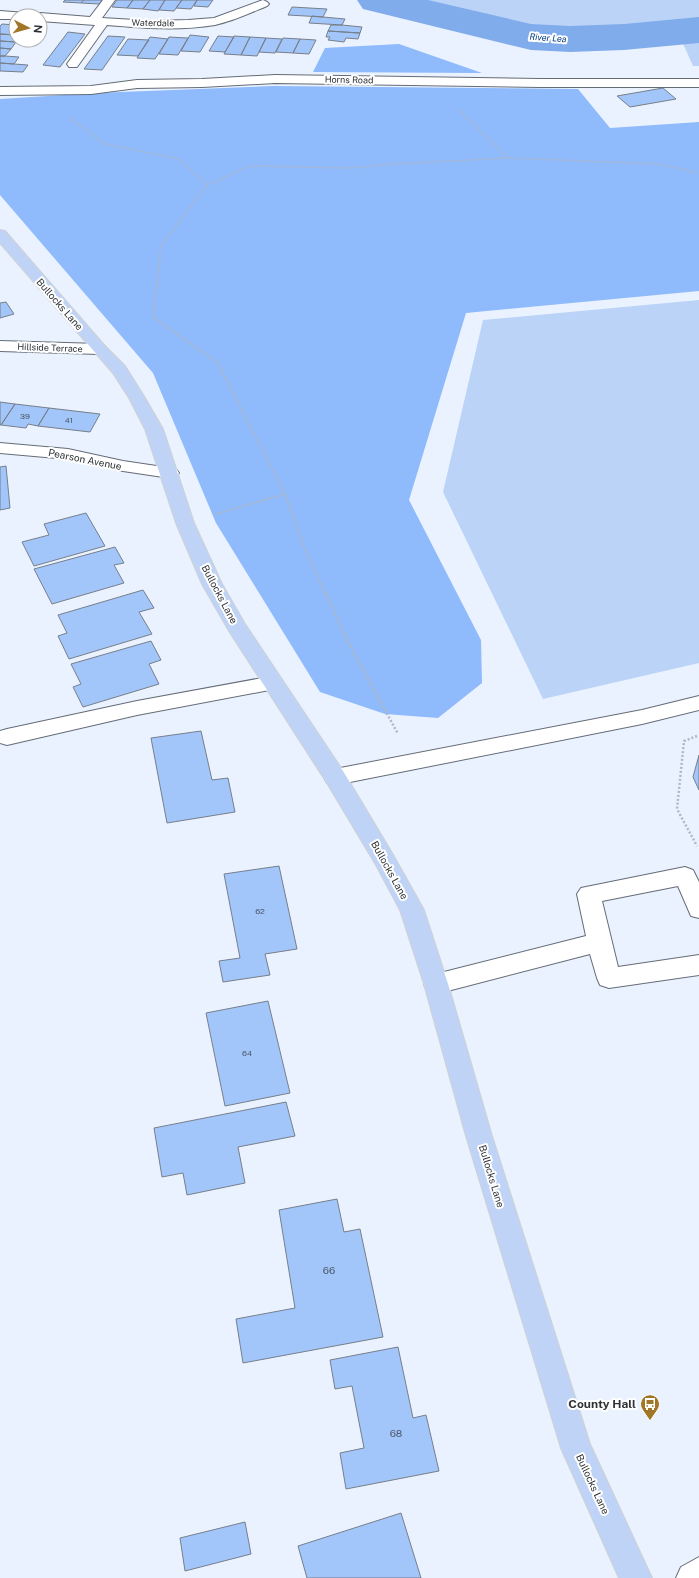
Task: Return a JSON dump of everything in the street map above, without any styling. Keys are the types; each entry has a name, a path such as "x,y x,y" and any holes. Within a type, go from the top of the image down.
{"main road":[{"name":"Bullocks Lane","path":"0,234 99,349 119,370 137,398 154,429 170,473 185,523 216,590 236,626 335,777 384,859 412,910 436,984 479,1136 576,1448 636,1578"}],"street":[{"path":"73,64 99,21 109,0"},
{"name":"Waterdale","path":"48,18 152,25 195,23 221,19 262,4"},
{"name":"Horns Road","path":"0,91 91,90 137,84 202,83 275,79 641,84 699,83"},
{"name":"Hillside Terrace","path":"0,346 99,349"},
{"name":"Pearson Avenue","path":"0,448 68,454 123,466 170,473"},
{"path":"7,737 137,708 273,683"},
{"path":"335,777 413,763 642,717 699,703"},
{"path":"699,909 685,876 589,894 599,942 609,978 699,965"},
{"path":"436,984 599,942"},
{"path":"692,1578 699,1573"}],"path":[{"path":"428,81 508,158"},
{"path":"70,118 105,144 179,159 206,185"},
{"path":"413,763 347,640 305,550 285,494 218,363 153,317 161,246 206,185 250,166 351,168 393,164 508,158 658,164 699,173"},
{"path":"185,523 285,494"},
{"path":"699,735 684,742 678,809 699,849"}],"shaded area":[{"path":"388,0 699,0 699,66 693,66 681,39 584,44 461,18"},
{"path":"399,44 482,73 313,72 325,48"},
{"path":"273,86 578,89 610,128 699,122 699,291 466,313 409,500 481,640 482,683 438,718 385,714 320,692 216,523 153,373 0,195 0,99 95,93"},
{"path":"699,300 699,663 543,699 443,492 483,320"}],"building":[{"path":"65,0 84,0 81,3 63,2"},
{"path":"84,0 103,0 99,4 81,3"},
{"path":"117,0 133,0 127,8 112,7"},
{"path":"133,0 150,0 143,9 127,8"},
{"path":"150,0 165,0 158,11 143,9"},
{"path":"165,0 182,0 174,11 159,10"},
{"path":"182,0 197,0 191,9 176,8"},
{"path":"197,0 213,0 208,7 194,6"},
{"path":"292,7 327,9 323,17 288,15"},
{"path":"312,16 345,19 342,25 309,23"},
{"path":"2,24 8,24 8,34 0,34 0,26"},
{"path":"331,25 362,27 360,33 328,31"},
{"path":"328,31 360,33 358,39 346,38 344,42 328,40 330,37 326,37"},
{"path":"68,32 85,34 60,67 43,65"},
{"path":"0,34 8,34 8,42 0,41"},
{"path":"190,35 209,37 200,52 181,51"},
{"path":"108,36 125,37 102,70 84,69"},
{"path":"218,36 234,37 225,52 209,51"},
{"path":"234,36 250,37 241,55 224,54"},
{"path":"150,37 168,39 155,59 137,58"},
{"path":"169,37 188,38 178,55 159,54"},
{"path":"250,37 266,38 257,56 241,55"},
{"path":"266,38 282,39 275,53 259,52"},
{"path":"283,38 300,39 293,53 276,52"},
{"path":"128,39 149,40 138,56 117,55"},
{"path":"300,39 316,40 309,54 293,53"},
{"path":"0,41 8,42 8,48 12,48 11,49 0,48"},
{"path":"0,48 11,49 5,56 0,56"},
{"path":"0,56 19,57 14,64 0,63"},
{"path":"0,63 28,65 23,72 0,71"},
{"path":"663,88 676,99 630,107 617,96"},
{"path":"6,302 14,314 0,318 0,303"},
{"path":"0,402 15,404 1,425 0,425"},
{"path":"15,404 49,408 38,426 28,424 26,428 1,425"},
{"path":"49,408 100,414 90,432 38,426"},
{"path":"6,466 10,508 0,510 0,467"},
{"path":"86,513 105,546 34,566 22,542 49,535 44,524"},
{"path":"115,547 124,563 114,565 124,583 52,604 34,569"},
{"path":"143,590 154,608 139,612 152,634 69,659 58,636 67,633 58,615"},
{"path":"151,641 161,660 149,664 159,684 83,707 73,687 81,684 71,664"},
{"path":"201,731 212,780 228,778 235,812 167,823 151,738"},
{"path":"699,755 699,790 693,777"},
{"path":"279,866 297,949 265,954 270,975 223,982 219,961 240,958 224,874"},
{"path":"268,1001 290,1093 225,1106 206,1013"},
{"path":"286,1102 295,1136 238,1147 245,1183 187,1195 183,1173 162,1177 154,1128"},
{"path":"337,1199 344,1232 360,1229 383,1337 243,1363 236,1319 295,1308 279,1210"},
{"path":"398,1347 413,1418 426,1415 439,1471 346,1489 340,1453 364,1448 352,1386 335,1389 330,1360"},
{"path":"401,1513 421,1578 307,1578 298,1546"},
{"path":"245,1522 251,1554 185,1571 180,1538"}],"waterway":[{"name":"River Lea","path":"377,0 531,37 570,39 624,37 699,30"}],"place":[{"name":"County Hall","path":"650,1421"}]}
